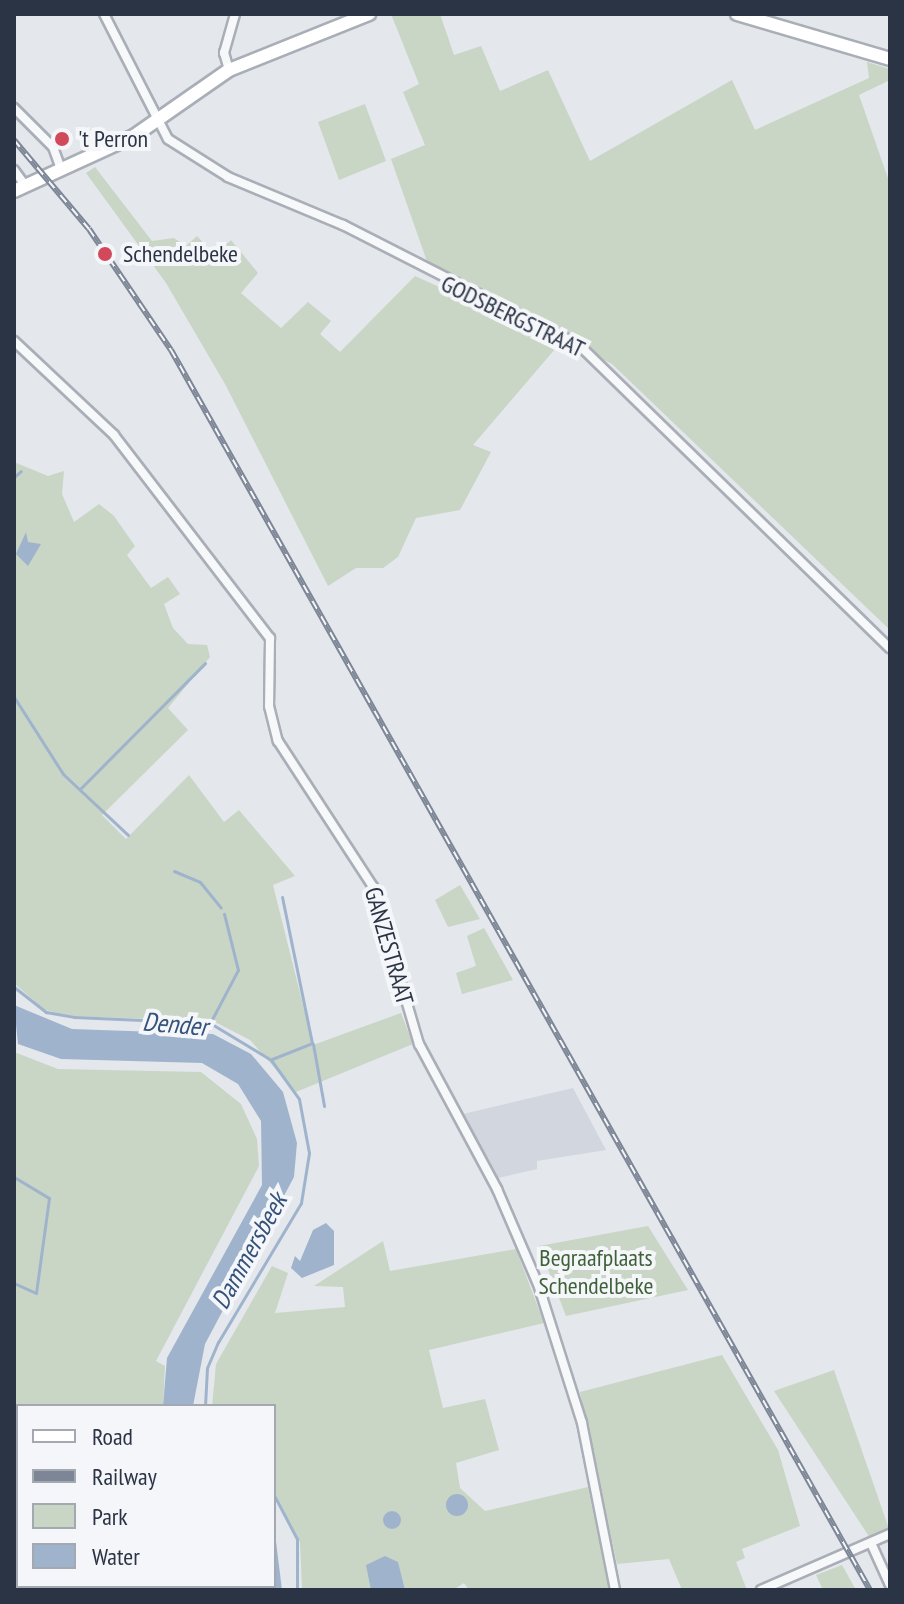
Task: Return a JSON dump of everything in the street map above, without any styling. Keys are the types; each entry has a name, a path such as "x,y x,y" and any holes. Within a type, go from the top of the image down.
{"street":[{"path":"104,14 154,124"},
{"path":"229,70 224,53 235,14"},
{"path":"14,170 20,188 154,124 229,70 369,14"},
{"path":"737,14 890,59"},
{"path":"14,108 53,147 61,169"},
{"name":"GODSBERGSTRAAT","path":"154,124 194,159 343,225 428,275 579,345 607,367 890,648"},
{"name":"GANZESTRAAT","path":"14,341 114,435 270,638 269,706 278,741 373,887 419,1044 497,1189 543,1299 582,1423 615,1590"},
{"path":"761,1590 890,1534"},
{"path":"871,1543 890,1585"}],"shaded area":[{"path":"573,1088 606,1150 537,1161 537,1169 498,1178 463,1114"}],"green space":[{"path":"391,14 440,14 454,55 481,46 500,91 548,70 590,161 732,80 755,130 869,78 867,62 890,69 890,80 859,95 890,184 890,630 612,364 430,270 391,159 425,145 403,92 419,84"},
{"path":"365,104 386,161 339,180 318,122"},
{"path":"95,167 152,241 174,238 186,246 197,236 215,255 231,240 258,273 241,293 281,328 308,302 331,321 320,334 340,352 415,276 561,342 473,445 491,452 460,510 416,518 398,557 383,568 356,568 328,586 225,384 166,283 86,173"},
{"path":"14,462 48,476 64,471 62,494 74,522 99,504 114,516 135,546 127,555 151,588 168,577 180,594 164,604 173,628 188,644 207,645 210,657 168,708 188,730 102,815 126,839 189,775 224,822 239,810 295,876 273,885 313,1045 401,1013 413,1044 296,1092 250,1040 213,1021 66,1016 43,1009 14,983"},
{"path":"460,885 480,919 448,927 435,900"},
{"path":"484,928 513,980 462,994 456,973 476,966 467,936"},
{"path":"14,1052 58,1069 201,1072 241,1104 257,1139 259,1166 156,1361 165,1366 163,1404 16,1404 16,1588 253,1590 14,1590"},
{"name":"Begraafplaats Schendelbeke","path":"648,1226 688,1290 566,1316 539,1246"},
{"path":"383,1241 390,1271 516,1249 544,1323 429,1350 443,1408 485,1399 499,1450 456,1463 460,1488 485,1511 588,1487 609,1590 469,1590 464,1583 453,1590 302,1590 300,1542 276,1495 276,1404 212,1404 216,1364 272,1266 288,1273 275,1313 345,1307 343,1287 314,1286"},
{"path":"722,1355 778,1450 800,1526 742,1549 745,1558 736,1562 747,1590 682,1590 669,1559 617,1564 580,1392"},
{"path":"834,1370 889,1529 870,1538 774,1391"},
{"path":"842,1565 856,1590 823,1590 816,1575"}],"water":[{"path":"26,532 28,542 41,544 28,566 16,554"},
{"path":"14,1005 72,1029 213,1034 251,1054 283,1092 297,1143 294,1177 205,1344 193,1404 163,1404 167,1358 262,1185 261,1121 238,1084 202,1063 61,1059 18,1044"},
{"path":"326,1223 334,1231 334,1265 302,1278 291,1268 295,1256 300,1261 313,1230"},
{"path":"457,1494 465,1497 468,1505 465,1513 457,1516 449,1513 446,1505 449,1497"},
{"path":"392,1511 401,1520 392,1529 383,1520"},
{"path":"276,1541 282,1590 253,1590 276,1588"},
{"path":"385,1556 398,1562 405,1590 371,1590 366,1565"}],"waterway":[{"path":"14,477 21,471"},
{"path":"81,788 205,663"},
{"path":"14,697 63,774 128,835"},
{"path":"174,871 200,882 221,908"},
{"path":"272,1059 312,1043 282,897"},
{"name":"Dender","path":"210,1023 238,970 224,914"},
{"name":"Dammersbeek","path":"14,987 46,1012 74,1017 210,1023 271,1060 299,1099 309,1153 301,1203 218,1342 207,1368 205,1404"},
{"path":"313,1044 324,1106"},
{"path":"14,1177 49,1198 36,1293 14,1283"},
{"name":"Dammersbeek","path":"276,1499 297,1539 297,1590"}],"railway":[{"path":"14,140 89,229 171,350 870,1590"}],"place":[{"name":"'t Perron","path":"62,139"},
{"name":"Schendelbeke","path":"105,254"}]}
